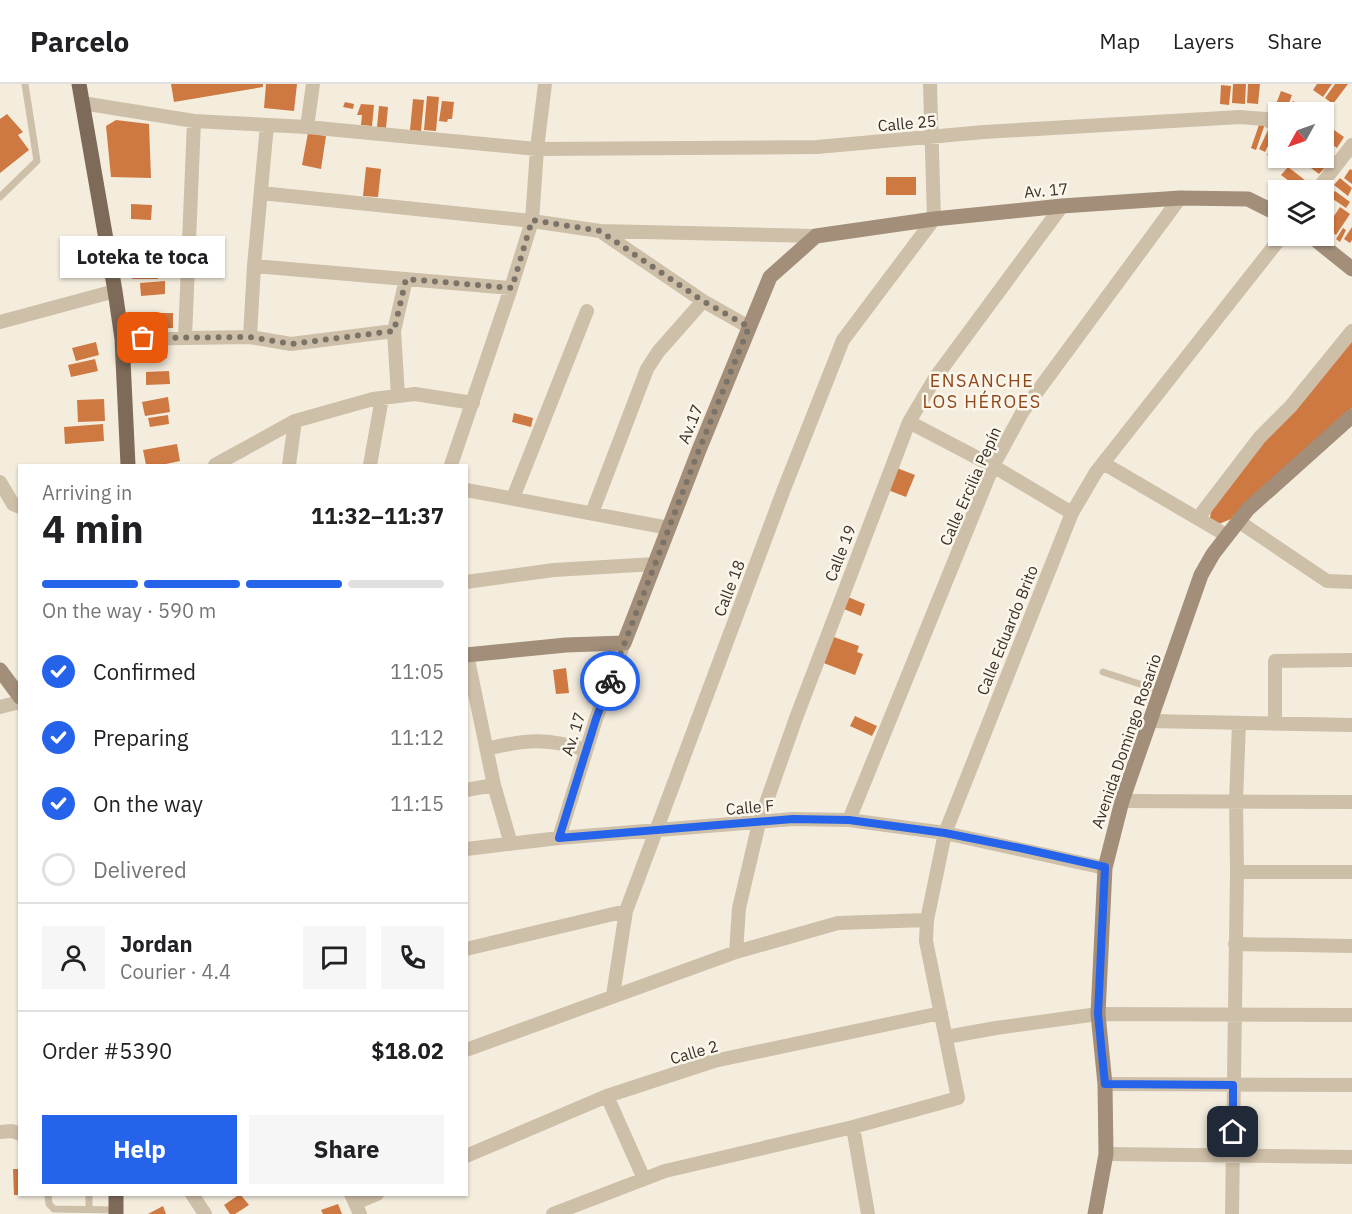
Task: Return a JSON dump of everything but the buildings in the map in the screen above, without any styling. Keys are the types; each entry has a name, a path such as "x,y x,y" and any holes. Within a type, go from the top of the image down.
{"main road":[{"path":"79,84 122,339 128,464"},
{"name":"Av. 17","path":"816,236 934,219 1062,206 1180,198 1248,199 1268,209"},
{"name":"Av.17","path":"624,643 699,450 770,277 816,236"},
{"path":"1323,246 1352,269"},
{"name":"Avenida Domingo Rosario","path":"1095,1214 1106,1154 1105,1084 1098,1014 1105,867 1122,801 1201,575 1226,535 1248,509 1352,416"},
{"path":"468,655 566,645 624,643"},
{"path":"0,670 18,694"},
{"path":"116,1196 116,1212"}],"street":[{"path":"307,128 313,84"},
{"path":"451,464 512,288 532,220 544,84"},
{"path":"930,84 934,219"},
{"name":"Calle 25","path":"82,103 194,121 307,128 537,149 818,147 931,137 1240,117 1268,121"},
{"path":"185,337 194,121"},
{"path":"250,337 267,125"},
{"path":"1325,180 1352,145"},
{"path":"261,193 532,220 600,231 816,236"},
{"name":"Calle Ercilia Pepín","path":"849,820 993,466 1023,411 1180,198"},
{"name":"Calle 19","path":"736,952 739,908 759,823 796,718 909,422 934,378 1062,206"},
{"name":"Calle 18","path":"613,995 626,911 780,499 843,340 934,219"},
{"path":"600,231 703,301 749,327"},
{"name":"Calle Eduardo Brito","path":"853,1127 958,1098 926,941 927,920 945,833 1072,513 1103,463 1274,246"},
{"path":"254,266 512,288"},
{"path":"398,396 394,331 406,279"},
{"path":"0,322 115,291"},
{"path":"592,513 647,369 657,352 703,301"},
{"path":"513,498 587,311"},
{"path":"122,339 250,337 291,344 394,331"},
{"path":"1198,518 1260,437 1290,406 1352,331"},
{"path":"217,464 295,421 382,398 415,394 473,403"},
{"path":"370,464 382,398"},
{"path":"289,464 295,421"},
{"path":"909,422 993,466 1072,513"},
{"path":"1103,463 1226,535"},
{"path":"0,482 13,504 18,506"},
{"path":"468,490 669,528"},
{"path":"1238,521 1327,581 1352,582"},
{"path":"468,582 554,570 655,564"},
{"name":"Av. 17","path":"559,838 586,750 624,643"},
{"path":"1275,723 1275,661 1352,660"},
{"path":"468,664 494,785 511,844"},
{"path":"0,707 18,702"},
{"path":"1150,721 1352,726"},
{"path":"1232,1214 1236,801 1239,723"},
{"path":"487,749 523,741 547,740 586,750"},
{"path":"468,790 494,785"},
{"path":"1122,801 1352,802"},
{"name":"Calle F","path":"468,849 559,838 793,819 849,820 945,833 1105,867"},
{"path":"1237,872 1352,872"},
{"path":"468,949 626,911"},
{"path":"468,1049 736,952 838,923 927,920"},
{"path":"1235,944 1352,946"},
{"name":"Calle 2","path":"468,1155 607,1096 714,1061 941,1013"},
{"path":"946,1037 1098,1014 1352,1015"},
{"path":"1105,1084 1352,1085"},
{"path":"607,1096 644,1179"},
{"path":"554,1214 665,1171 853,1127 868,1214"},
{"path":"0,1132 12,1131 18,1133"},
{"path":"1106,1154 1352,1157"},
{"path":"193,1196 205,1214"},
{"path":"356,1204 373,1196"}],"lane":[{"path":"0,197 37,161 25,84"},
{"path":"1103,672 1161,691"},
{"path":"48,1196 49,1204 54,1209 116,1212"},
{"path":"89,1196 89,1209"}],"way so far":[{"path":"143,338 250,337 291,344 394,331 406,279 512,288 532,220 600,231 703,301 749,327 610,681"}],"place":[{"name":"Loteka te toca","path":"143,338"}],"district":[{"name":"ENSANCHE LOS HÉROES","path":"982,390"}],"route":[{"path":"610,681 559,838 793,819 849,820 945,833 1105,867 1098,1014 1105,1084 1233,1085 1233,1132"}]}
